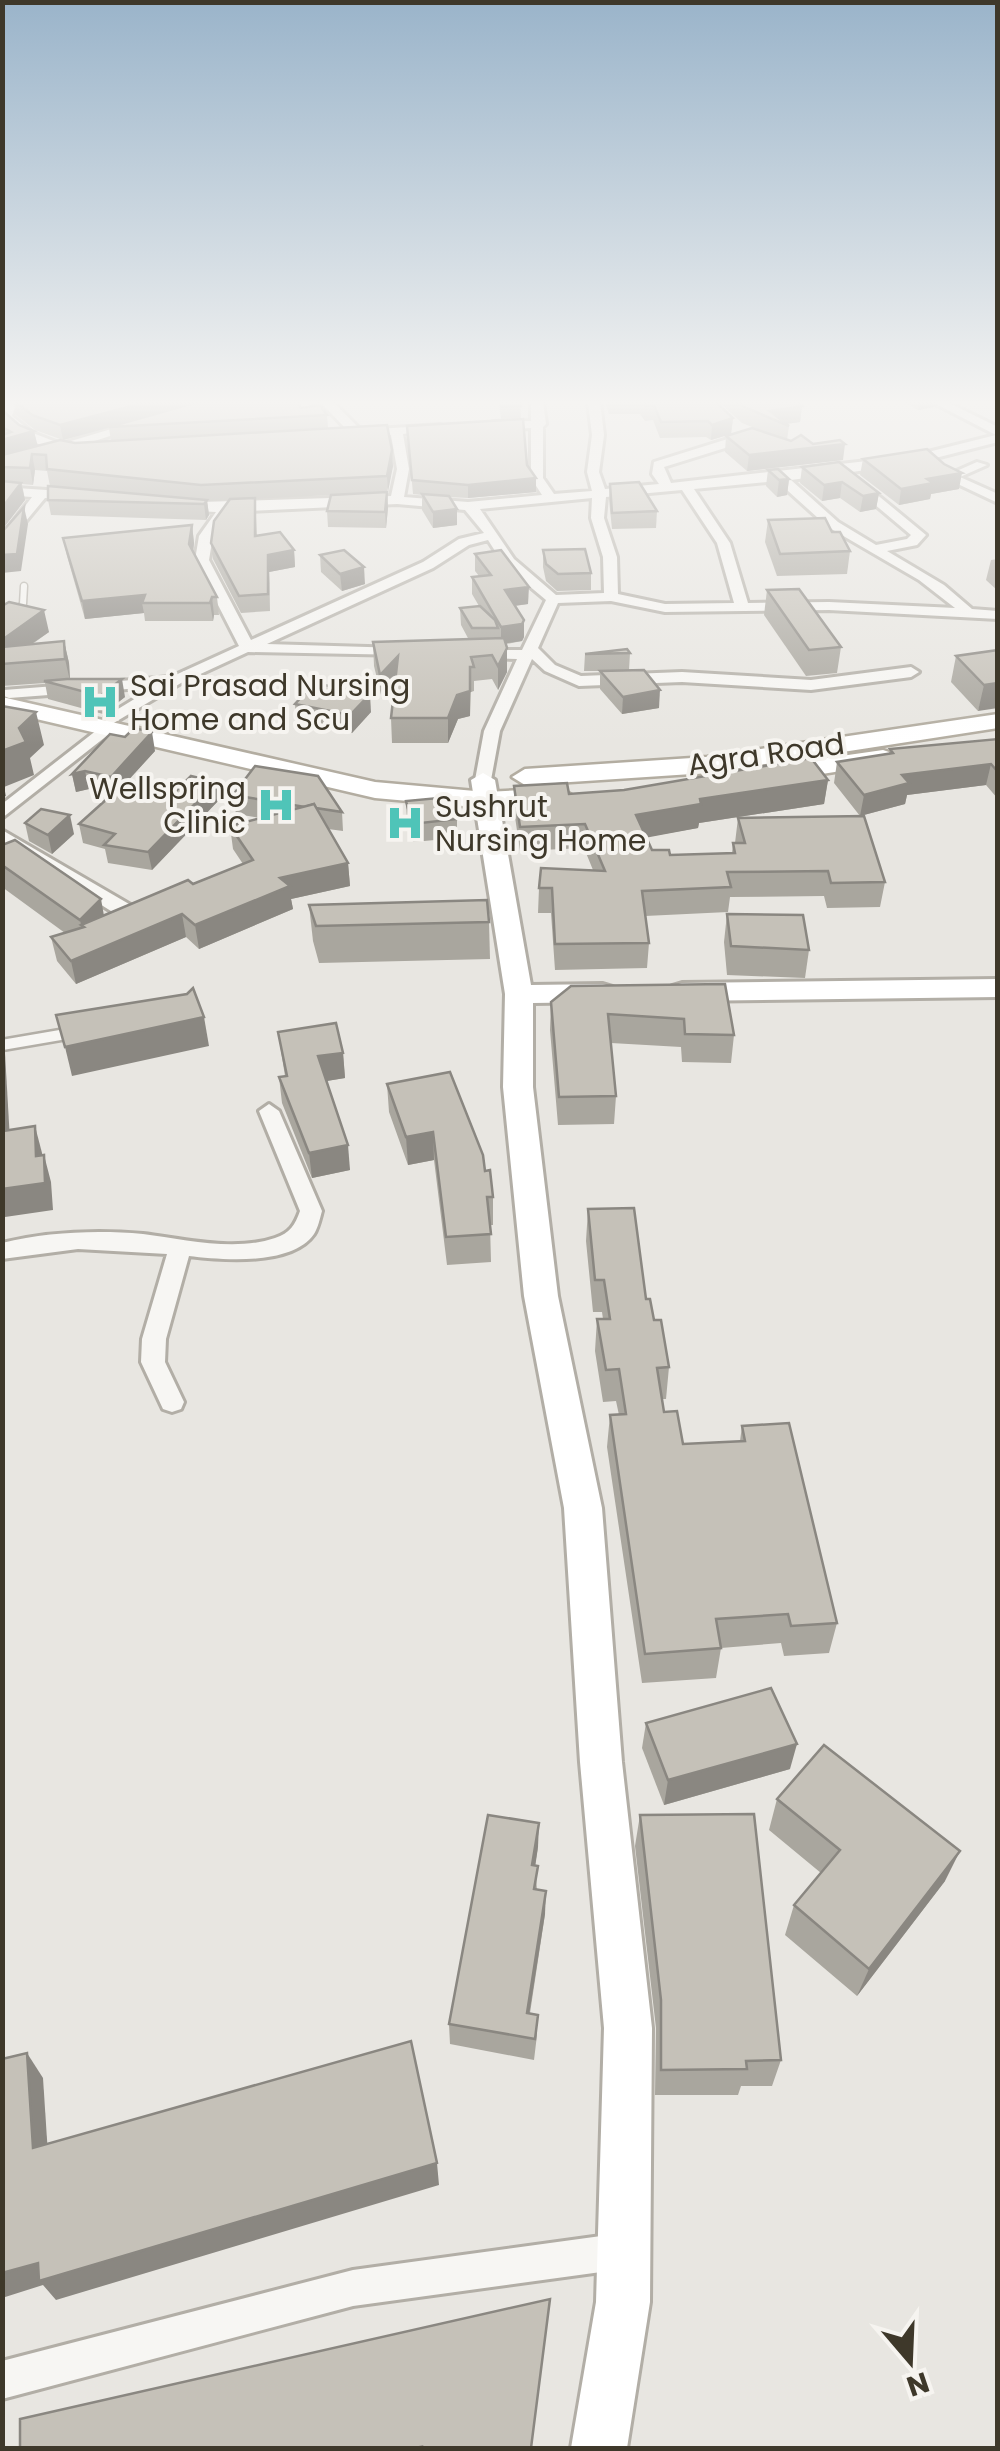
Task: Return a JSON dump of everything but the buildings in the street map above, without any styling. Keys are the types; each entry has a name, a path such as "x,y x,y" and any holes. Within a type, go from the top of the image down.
{"main road":[{"name":"Agra Road","path":"5,697 375,790 640,791 998,741"},
{"name":"Agra Road","path":"484,790 707,764 998,722"}],"street":[{"path":"2,546 24,516"},
{"path":"220,516 206,536 202,560 248,648"},
{"path":"479,516 508,562 553,599 611,597 665,608 998,615"},
{"path":"599,516 610,555 611,597"},
{"path":"709,516 738,572 742,607"},
{"path":"824,516 837,528 940,587 968,613"},
{"path":"875,551 912,542 920,535 899,516"},
{"path":"2,812 109,724 176,680 428,566 464,542 490,535"},
{"path":"553,599 530,652 503,699 484,747 484,790 519,994 518,1087 541,1296 584,1508 601,1762 628,2028 623,2302 599,2448"},
{"path":"248,648 416,652"},
{"path":"454,653 530,652 550,668 579,681 682,677 811,686 911,672"},
{"path":"5,697 176,680"},
{"path":"2,835 135,915"},
{"path":"519,994 998,988"},
{"path":"2,1251 36,1242 128,1241 209,1253 275,1246 301,1237 310,1225 311,1211 268,1111"},
{"path":"172,1402 153,1362 154,1339 181,1246"},
{"path":"2,2380 354,2288 624,2251"}],"lane":[{"path":"2,626 23,604 24,586"},
{"path":"2,1045 77,1032"}],"place":[{"name":"Sai Prasad Nursing Home and Scu","path":"100,702"},
{"name":"Wellspring Clinic","path":"276,805"},
{"name":"Sushrut Nursing Home","path":"405,823"}]}
